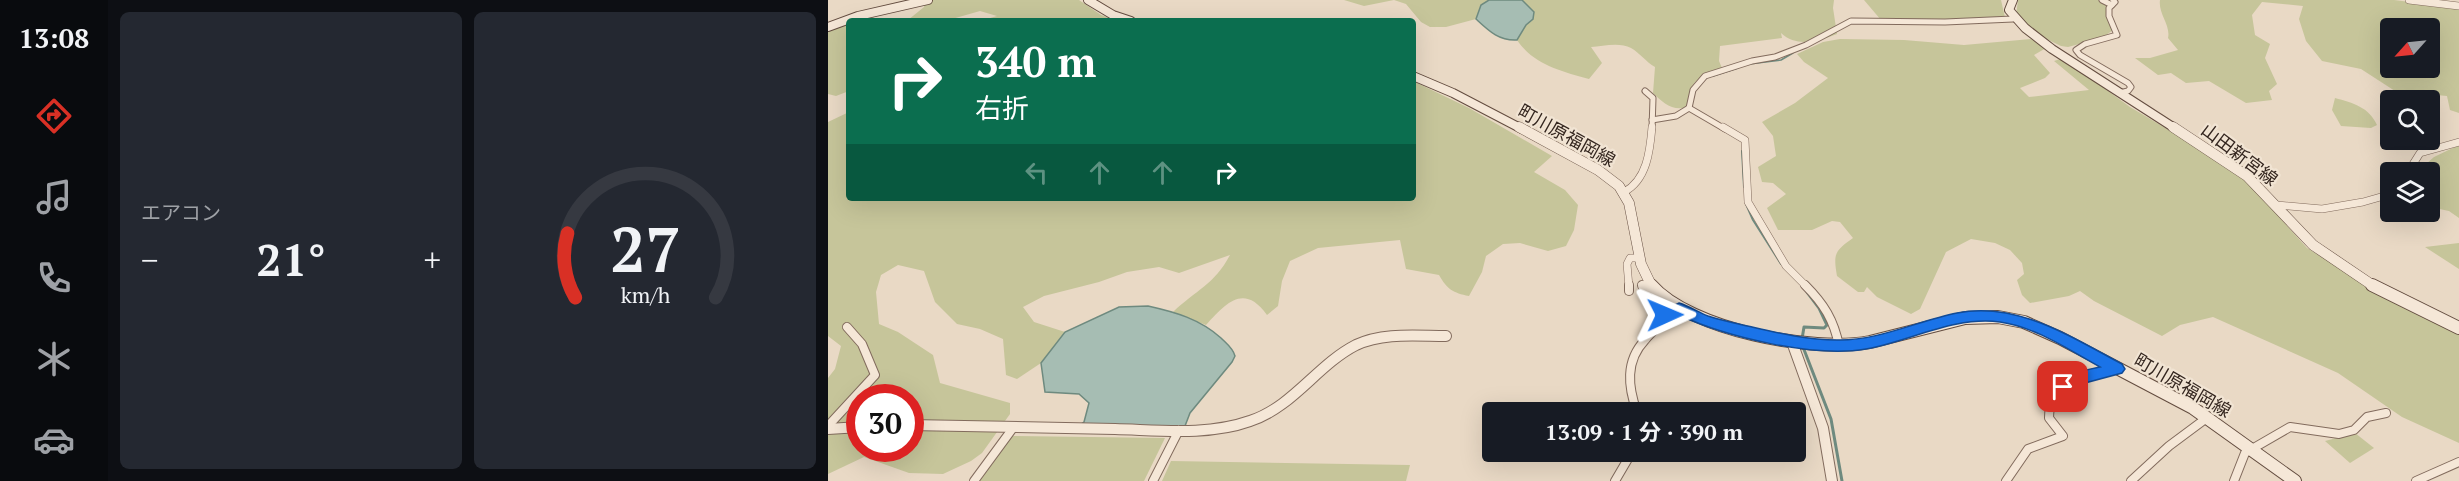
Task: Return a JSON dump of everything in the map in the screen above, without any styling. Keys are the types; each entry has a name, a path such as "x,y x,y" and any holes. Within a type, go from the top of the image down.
{"main road":[{"path":"853,18 928,0"},
{"path":"2013,0 2009,10 2013,19"},
{"path":"1094,1 1113,15 1122,18"},
{"name":"山田新宮線","path":"2013,19 2028,32 2118,93 2222,157 2249,178 2312,244 2332,260 2428,315 2459,328"},
{"path":"828,27 846,20"},
{"name":"町川原福岡線","path":"1416,78 1604,174 1624,192 1633,215 1645,285 1679,308 1706,321 1792,342 1839,346 1867,343 1956,318 2001,317 2025,323 2053,334 2208,417 2295,481"}],"street":[{"path":"2102,0 2113,3 2109,8 2109,16 2118,35 2080,46 2076,50 2080,55 2131,87 2128,91 2118,93"},
{"path":"2409,0 2459,6"},
{"path":"1689,108 1689,98 1700,79 1705,76 1752,61 1775,57 1806,45 1851,21 1945,22 2013,19"},
{"path":"1624,192 1636,186 1650,153 1653,98 1645,91"},
{"path":"1652,120 1671,117 1689,108"},
{"path":"1689,108 1744,140 1748,202 1786,266 1822,302 1835,326 1839,346"},
{"path":"2414,162 2420,153 2453,146 2459,142"},
{"path":"2277,205 2322,209 2380,197"},
{"path":"1629,291 1627,264 1630,258 1640,258"},
{"path":"1628,278 1645,285 1651,303 1665,315"},
{"path":"1665,315 1679,308"},
{"path":"1633,402 1628,380 1634,352 1646,338 1657,330 1665,319 1665,315"},
{"path":"828,427 875,375 862,344 847,327"},
{"path":"924,425 1179,430 1227,427 1264,416 1333,359 1372,339 1402,335 1446,336"},
{"path":"1792,342 1822,420 1831,458 1832,481"},
{"path":"2006,481 2028,449 2063,436 2049,418 2050,403 2054,396 2063,387 2080,378 2117,369"},
{"path":"2234,481 2245,453 2290,427 2339,434 2354,430 2360,420 2367,415 2386,413"},
{"path":"2131,481 2169,446 2208,417"},
{"path":"828,427 846,427"},
{"path":"974,481 1013,428"},
{"path":"1153,481 1179,430"},
{"path":"1615,481 1626,462"},
{"path":"2416,481 2459,462"}],"green space":[{"path":"933,0 1079,0 1109,18 990,18 997,16 980,11 956,18 910,18 924,7 925,3"},
{"path":"1344,0 1394,0 1364,6"},
{"path":"1394,0 1489,0 1481,5 1476,19 1446,27 1430,27 1421,22 1406,4"},
{"path":"1522,0 1834,0 1837,34 1816,41 1801,42 1787,38 1781,33 1782,38 1720,46 1719,61 1722,68 1697,81 1691,90 1687,107 1677,108 1664,103 1653,93 1655,67 1627,46 1591,47 1602,63 1589,79 1549,66 1531,56 1517,40 1526,25 1533,19 1534,13"},
{"path":"1864,0 2001,0 2006,22 1881,20"},
{"path":"2018,0 2109,0 2106,16 2113,30 2102,38 2068,47 2061,46 2036,34 2016,16"},
{"path":"2160,0 2394,0 2459,8 2459,113 2450,110 2447,96 2440,95 2440,90 2393,90 2361,69 2322,61 2306,41 2299,19 2303,6 2262,2 2252,15 2255,35 2270,44 2265,58 2277,84 2269,91 2272,100 2246,103 2209,81 2186,83 2171,73 2158,75 2135,58 2150,58 2178,50 2168,38 2168,29"},
{"path":"867,15 874,15 874,18 858,18"},
{"path":"846,22 846,92 836,96 828,94 828,29"},
{"path":"1840,39 1904,40 1964,45 2031,39 2046,48 2034,55 2050,73 2045,78 2020,88 2029,97 2089,90 2054,61 2063,58 2130,107 2206,152 2245,179 2307,248 2396,302 2459,335 2459,443 2402,417 2338,373 2213,317 2180,325 2162,336 2094,301 2080,291 2069,296 2030,303 2022,295 2017,280 2024,274 2022,263 2010,250 1995,243 1971,239 1946,252 1920,309 1911,314 1877,297 1867,287 1864,292 1858,292 1837,276 1836,268 1837,253 1853,238 1840,222 1832,221 1812,230 1778,230 1767,208 1786,194 1773,183 1762,182 1758,167 1776,156 1773,136 1762,122 1795,103 1828,78 1804,62 1797,54 1823,42"},
{"path":"1416,82 1469,108 1552,156 1534,172 1565,190 1578,205 1574,230 1566,246 1548,251 1520,243 1503,244 1486,256 1482,272 1469,296 1451,290 1439,275 1406,269 1400,240 1318,248 1290,261 1282,281 1278,306 1267,315 1259,305 1243,298 1228,304 1206,325 1173,312 1218,273 1230,255 1179,273 1159,267 1127,272 1099,282 1044,296 1023,307 1034,322 1065,332 1041,363 1017,379 1006,375 1003,339 980,329 957,324 935,302 924,271 898,265 881,275 876,292 879,324 898,332 933,355 940,383 1010,403 1010,414 982,453 971,461 943,474 909,473 878,462 924,462 924,384 846,384 846,462 853,462 828,474 828,378 835,369 841,346 828,336 828,122 846,113 846,201 1416,201"},
{"path":"2335,98 2365,110 2377,125 2371,128 2341,126 2332,110"},
{"path":"2459,145 2459,218 2449,211 2440,209 2440,162 2428,162"},
{"path":"2459,243 2459,269 2425,247"},
{"path":"2355,433 2374,448 2350,463 2325,441"},
{"path":"1009,436 1165,438 1144,481 979,481"},
{"path":"1171,461 1410,465 1406,481 1162,481"}],"shaded area":[{"path":"1489,0 1522,0 1534,12 1533,19 1526,25 1517,40 1500,37 1476,19 1481,5"},
{"path":"1148,306 1187,317 1213,331 1233,351 1235,356 1232,362 1190,413 1185,426 1078,426 1084,422 1089,403 1079,394 1045,392 1041,363 1065,332 1119,307"}],"waterway":[{"path":"1749,64 1781,60 1793,53"},
{"path":"1713,76 1738,68"},
{"path":"1742,151 1744,187"},
{"path":"1746,204 1753,220 1781,264"},
{"path":"1802,339 1804,327 1824,328 1827,325 1819,308 1807,292"},
{"path":"1803,347 1831,419 1842,481"}],"route":[{"path":"1665,315 1679,308 1706,321 1792,342 1839,346 1867,343 1956,318 2001,317 2053,334 2117,369 2080,378 2063,387"}]}
